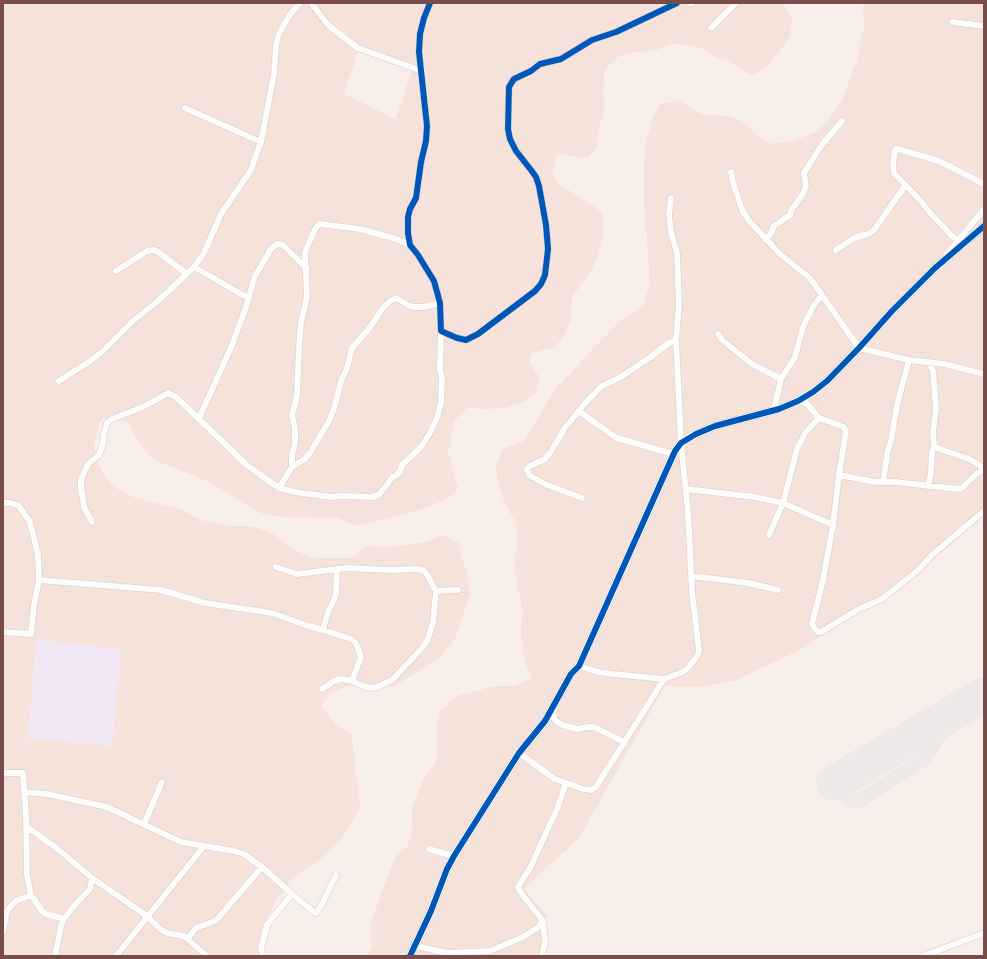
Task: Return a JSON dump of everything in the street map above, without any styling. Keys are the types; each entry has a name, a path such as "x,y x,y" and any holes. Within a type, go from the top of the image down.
{"street":[{"path":"59,381 89,362 103,351 133,321 187,274 204,253 221,214 251,170 261,142 274,74 276,45 279,34 289,16 300,3"},
{"path":"311,3 329,26 358,48 422,71"},
{"path":"410,245 408,217 410,209 416,198 421,162 426,141 422,71 419,52 420,34 430,3"},
{"path":"441,331 466,340 472,338 535,291 541,284 545,275 548,249 546,225 539,186 536,177 516,151 510,139 508,130 509,87 514,79 531,71 540,64 561,59 592,40 616,32 677,3"},
{"path":"711,28 736,3"},
{"path":"952,22 984,26"},
{"path":"185,108 261,142"},
{"path":"766,240 774,226 790,215 794,206 803,194 806,186 804,173 821,146 842,121"},
{"path":"958,240 952,236 894,173 894,152 896,149 938,161 984,184"},
{"path":"731,172 743,212 766,240 780,254 810,278 859,348 909,360 944,364 984,374"},
{"path":"836,250 854,238 868,234 874,230 905,186"},
{"path":"579,666 598,672 664,679 683,672 688,668 697,656 699,650 692,592 688,512 681,443 676,340 679,304 677,253 673,241 669,215 671,198"},
{"path":"410,956 416,946 447,869 454,856 519,753 545,721 571,674 579,666 673,454 681,443 696,434 715,426 779,409 798,401 813,392 827,381 935,268 984,209"},
{"path":"92,522 84,505 81,479 88,464 99,454 103,444 107,422 145,406 168,393 174,395 241,460 279,488 295,492 331,497 372,497 379,495 392,478 400,472 402,466 421,447 437,418 441,403 442,379 440,369 440,303 434,280 410,245 396,239 360,229 318,224 305,252 307,269 307,296 298,346 297,396 292,415 295,428 292,467"},
{"path":"935,268 984,226"},
{"path":"199,418 232,345 246,307 255,276 274,246 278,244 288,249 307,269"},
{"path":"116,271 147,251 153,250 187,274"},
{"path":"194,267 248,298"},
{"path":"774,410 781,379 795,357 803,327 814,305 822,295"},
{"path":"279,488 292,467 305,458 329,421 334,409 341,381 347,368 352,348 371,326 382,309 390,301 396,298 414,307 423,307 440,303"},
{"path":"718,334 722,340 752,364 781,379"},
{"path":"582,498 547,485 529,475 527,469 545,459 565,428 602,386 621,377 669,343 676,340"},
{"path":"883,482 897,405 909,360"},
{"path":"928,362 933,371 936,408 933,432 934,447 932,452 931,473 928,486"},
{"path":"798,401 806,402 819,418 846,428 833,526 812,624 814,629 818,632 821,632 859,609 882,599 917,571 932,555 984,511"},
{"path":"579,411 595,424 617,438 673,454"},
{"path":"769,535 783,503 797,449 805,434 819,418"},
{"path":"839,475 883,482 958,489 962,488 976,474 984,469 969,459 934,447"},
{"path":"686,489 755,497 783,503 833,526"},
{"path":"3,503 11,502 20,506 30,522 38,555 39,580 34,605 31,634 3,632"},
{"path":"276,567 298,574 347,568 389,570 409,568 420,569 426,573 436,591 433,622 428,639 421,650 392,680 377,687 370,688 352,681 341,679 334,681 322,689"},
{"path":"323,630 327,615 336,595 337,569"},
{"path":"691,576 748,583 778,590"},
{"path":"39,580 162,590 206,603 272,613 305,626 351,639 356,643 361,657 352,681"},
{"path":"436,591 458,590"},
{"path":"519,753 555,779 583,789 591,790 596,787 664,679"},
{"path":"556,700 553,710 553,717 557,722 573,728 594,727 624,742"},
{"path":"3,773 23,773 27,875 32,895 42,911 46,914 64,919"},
{"path":"144,824 162,782"},
{"path":"542,956 545,942 543,921 518,887 531,866 557,809 566,783"},
{"path":"24,792 47,794 107,807 177,840 234,851 249,857 315,913 322,904 336,875"},
{"path":"26,826 60,850 92,878 147,916 160,929 167,933 188,938 207,956"},
{"path":"116,956 204,846"},
{"path":"429,849 454,856"},
{"path":"188,938 199,926 215,921 262,868"},
{"path":"55,956 61,926 64,919 73,906 90,889 92,878"},
{"path":"262,956 261,949 268,925 272,917 292,894"},
{"path":"3,932 8,911 13,903 32,895"},
{"path":"3,905 8,911"},
{"path":"416,946 450,954 489,954 523,937 537,928 543,921"},
{"path":"923,956 984,933"}],"shaded area":[{"path":"3,3 783,3 793,20 790,36 765,69 751,75 727,60 716,58 708,51 694,46 672,44 653,51 636,52 619,56 605,69 603,90 604,107 597,139 597,148 587,159 557,153 552,171 558,183 602,212 604,225 599,254 591,271 572,297 570,321 564,336 554,348 532,353 529,361 539,377 536,392 524,402 503,408 485,409 468,407 454,421 448,453 458,489 447,499 420,510 358,526 337,518 281,517 261,513 207,481 152,459 132,432 129,423 103,418 101,420 94,442 96,457 104,475 114,487 136,498 180,509 201,520 228,526 251,526 273,533 302,554 314,558 352,558 366,546 388,547 428,542 442,535 458,542 471,592 455,639 440,657 393,687 351,684 330,694 321,706 336,725 352,734 360,807 349,828 340,840 324,856 290,880 278,898 267,918 260,940 265,956 3,956","holes":["359,48 412,69 396,119 344,94"]},
{"path":"863,3 984,3 984,516 889,597 836,625 802,649 734,681 700,687 665,686 579,838 524,889 547,915 543,931 541,956 368,956 372,946 370,925 395,857 408,846 412,826 412,807 422,782 437,760 437,726 440,711 457,696 494,686 515,686 531,678 525,661 521,639 522,608 514,564 518,539 516,523 506,506 498,485 496,465 504,448 523,442 555,389 617,324 643,306 650,282 644,201 645,145 652,120 660,104 679,100 700,114 730,116 745,123 760,137 771,144 794,140 818,132 842,101 856,62 864,28"},
{"path":"36,639 122,650 112,746 28,739"}],"taxiway":[{"path":"840,779 842,788 847,796 853,801 859,801 925,759 951,717 959,710"}],"runway":[{"path":"834,783 984,695"}],"cycle path":[{"path":"430,3 420,34 419,52 427,126 426,141 421,162 416,198 410,209 408,217 408,233 410,245 434,281 440,303 441,331 466,340 478,334 535,291 541,284 545,275 548,249 546,225 539,186 536,177 516,151 510,139 508,129 509,87 512,82 514,79 531,71 540,64 561,59 592,40 616,32 677,3"},
{"path":"410,956 454,856 519,753 545,721 571,674 579,666 675,451 681,443 696,434 715,426 779,409 798,401 813,392 827,381 892,311 935,268 984,226"}]}
